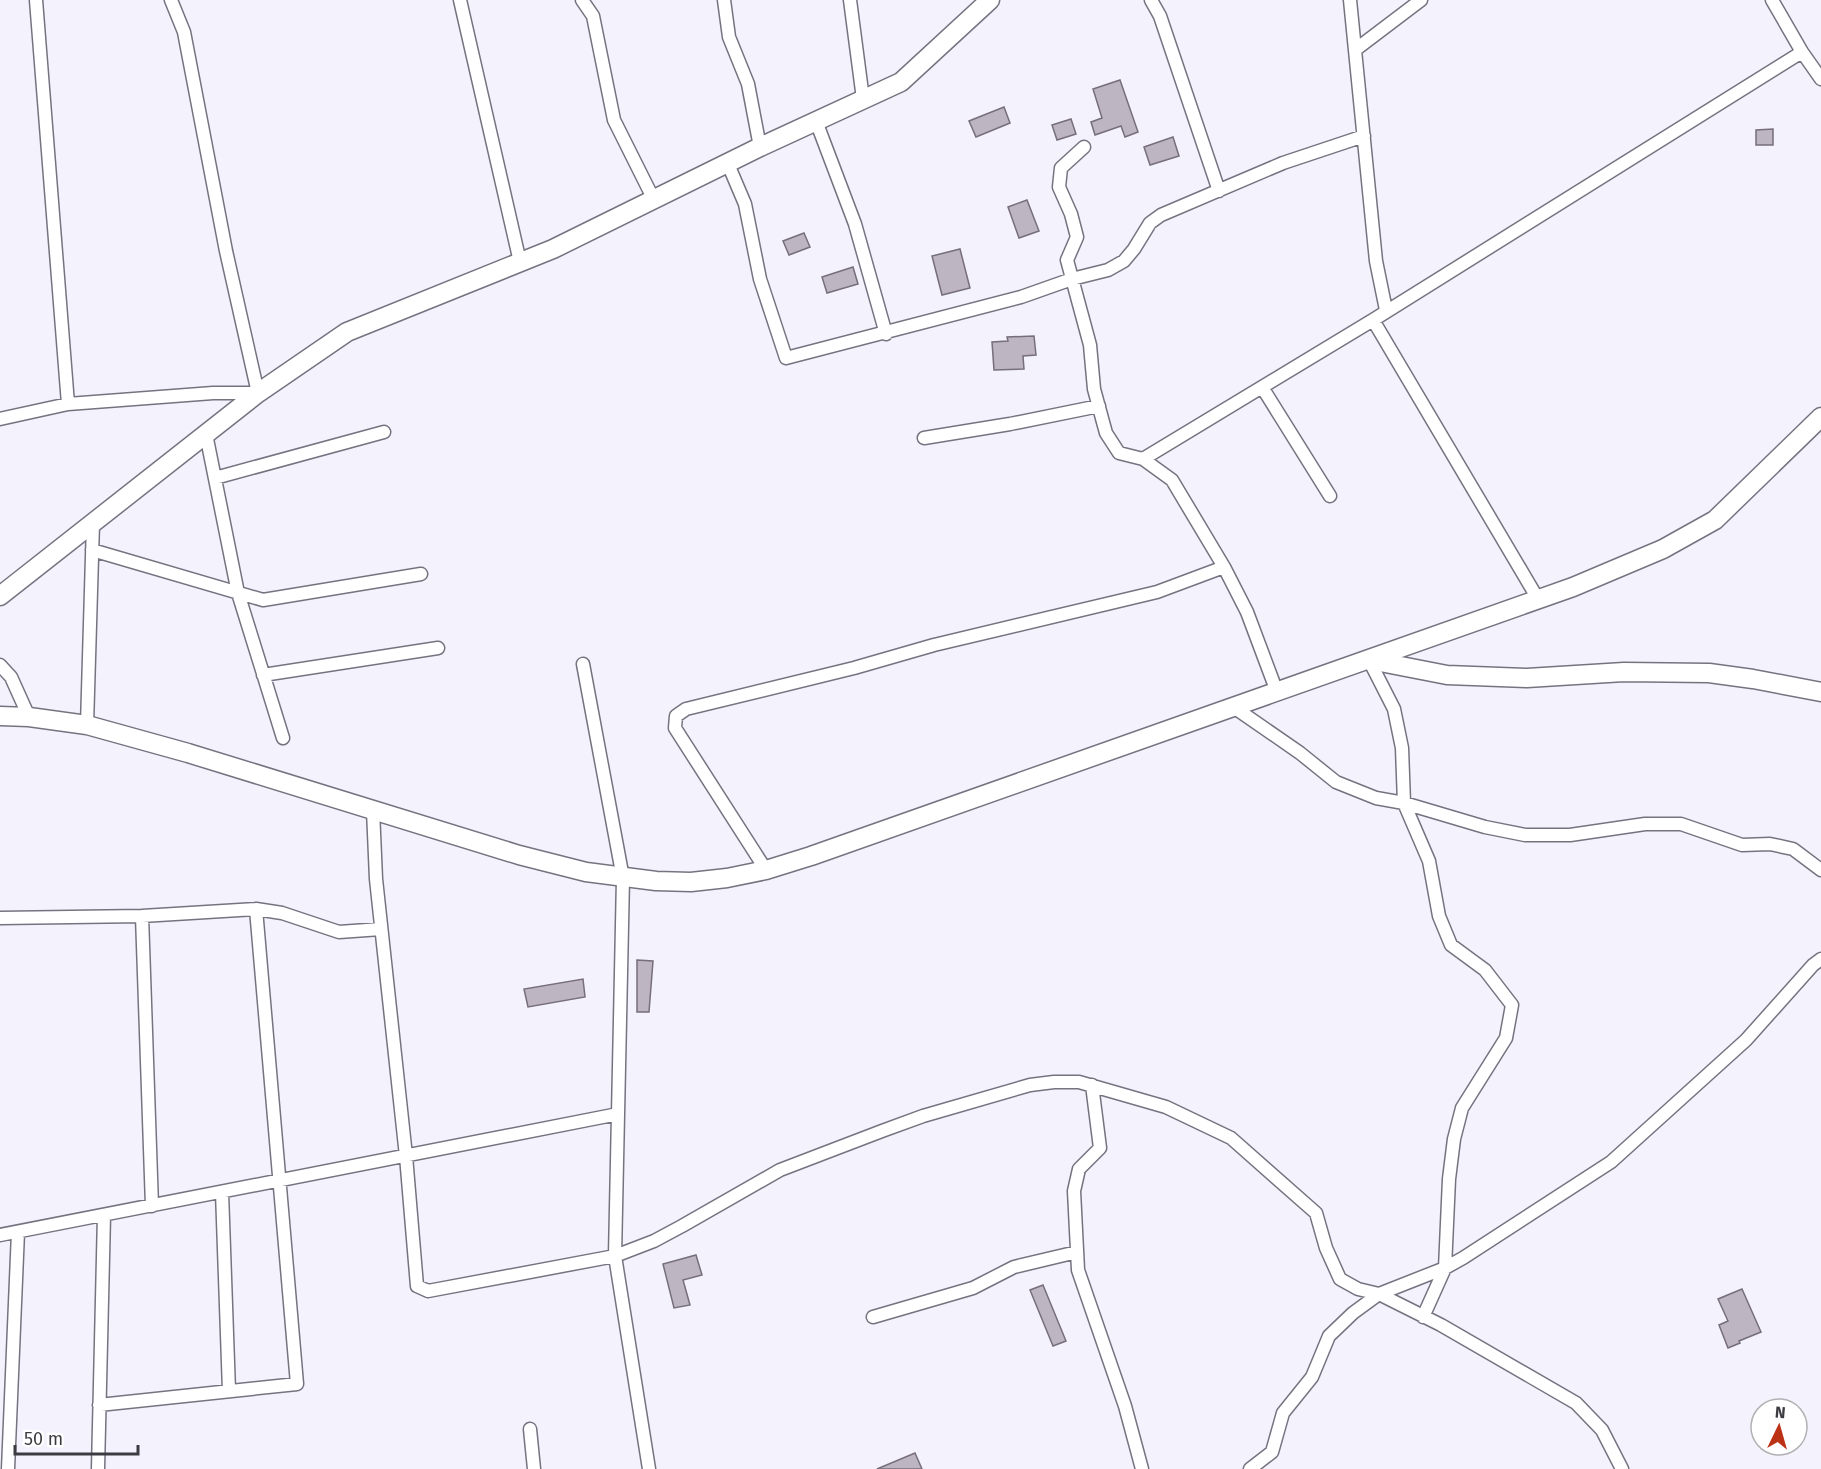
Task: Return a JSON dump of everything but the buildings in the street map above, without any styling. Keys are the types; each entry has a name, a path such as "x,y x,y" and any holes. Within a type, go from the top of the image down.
{"main road":[{"path":"0,596 258,393 347,332 553,249 760,147 901,82 990,0"},
{"path":"0,716 28,717 87,725 188,753 519,855 586,872 656,881 691,882 727,878 766,870 811,856 1235,708 1573,587 1664,549 1715,520 1821,417"},
{"path":"1369,660 1446,675 1527,678 1624,672 1709,673 1821,692"}],"street":[{"path":"36,0 68,404"},
{"path":"0,419 68,404 213,393 258,393 226,251 189,53 184,32 171,0"},
{"path":"460,0 520,262"},
{"path":"582,0 593,16 614,120 654,200"},
{"path":"724,0 729,37 748,84 760,147"},
{"path":"850,0 863,99"},
{"path":"1151,0 1160,16 1220,191"},
{"path":"1350,0 1376,261 1386,310"},
{"path":"1355,50 1421,0"},
{"path":"1772,0 1802,52 1821,79"},
{"path":"1143,459 1373,320 1802,52"},
{"path":"816,121 855,224 886,334"},
{"path":"728,164 745,204 760,279 786,358 886,334 1021,297 1072,279 1108,270 1124,261 1150,224 1161,215 1283,164 1364,136"},
{"path":"1084,147 1061,168 1059,187 1071,214 1077,237 1066,260 1090,345 1094,389 1106,433 1119,453 1143,459 1172,480 1224,567 1246,612 1277,692"},
{"path":"1373,320 1538,599"},
{"path":"1262,387 1330,496"},
{"path":"924,438 1099,406"},
{"path":"215,478 384,432"},
{"path":"206,434 238,593 283,738"},
{"path":"87,725 93,523"},
{"path":"92,550 263,600 421,574"},
{"path":"766,870 675,728 676,716 686,709 854,668 934,645 1157,592 1224,567"},
{"path":"264,675 438,648"},
{"path":"1369,660 1394,709 1402,748 1404,803 1429,861 1438,916 1451,945 1485,970 1512,1005 1506,1038 1462,1108 1454,1140 1449,1179 1445,1268 1423,1317"},
{"path":"584,664 623,878 615,1256 649,1469"},
{"path":"0,665 11,677 28,717"},
{"path":"1235,708 1300,753 1336,782 1376,798 1404,803 1485,827 1525,835 1570,835 1645,824 1681,824 1742,845 1770,844 1793,849 1821,870"},
{"path":"372,810 376,879 406,1156 417,1286 428,1291 615,1256 673,1231 780,1170 882,1131 923,1116 1030,1085 1080,1082 1166,1107 1231,1138 1316,1213 1326,1248 1340,1279 1358,1289 1379,1294 1423,1317 1576,1404 1602,1430 1622,1469"},
{"path":"0,918 142,916 256,909 282,913 339,932 381,929"},
{"path":"99,1405 297,1383 256,909"},
{"path":"142,916 152,1206"},
{"path":"1250,1469 1272,1452 1283,1413 1312,1377 1329,1336 1353,1313 1379,1294 1445,1268 1611,1162 1746,1040 1821,958"},
{"path":"1092,1085 1100,1148 1079,1169 1074,1191 1078,1270 1125,1406 1142,1469"},
{"path":"0,1235 618,1114"},
{"path":"222,1192 229,1391"},
{"path":"98,1469 104,1215"},
{"path":"8,1469 18,1232"},
{"path":"873,1317 973,1288 1014,1267 1077,1252"},
{"path":"530,1429 534,1469"}]}
